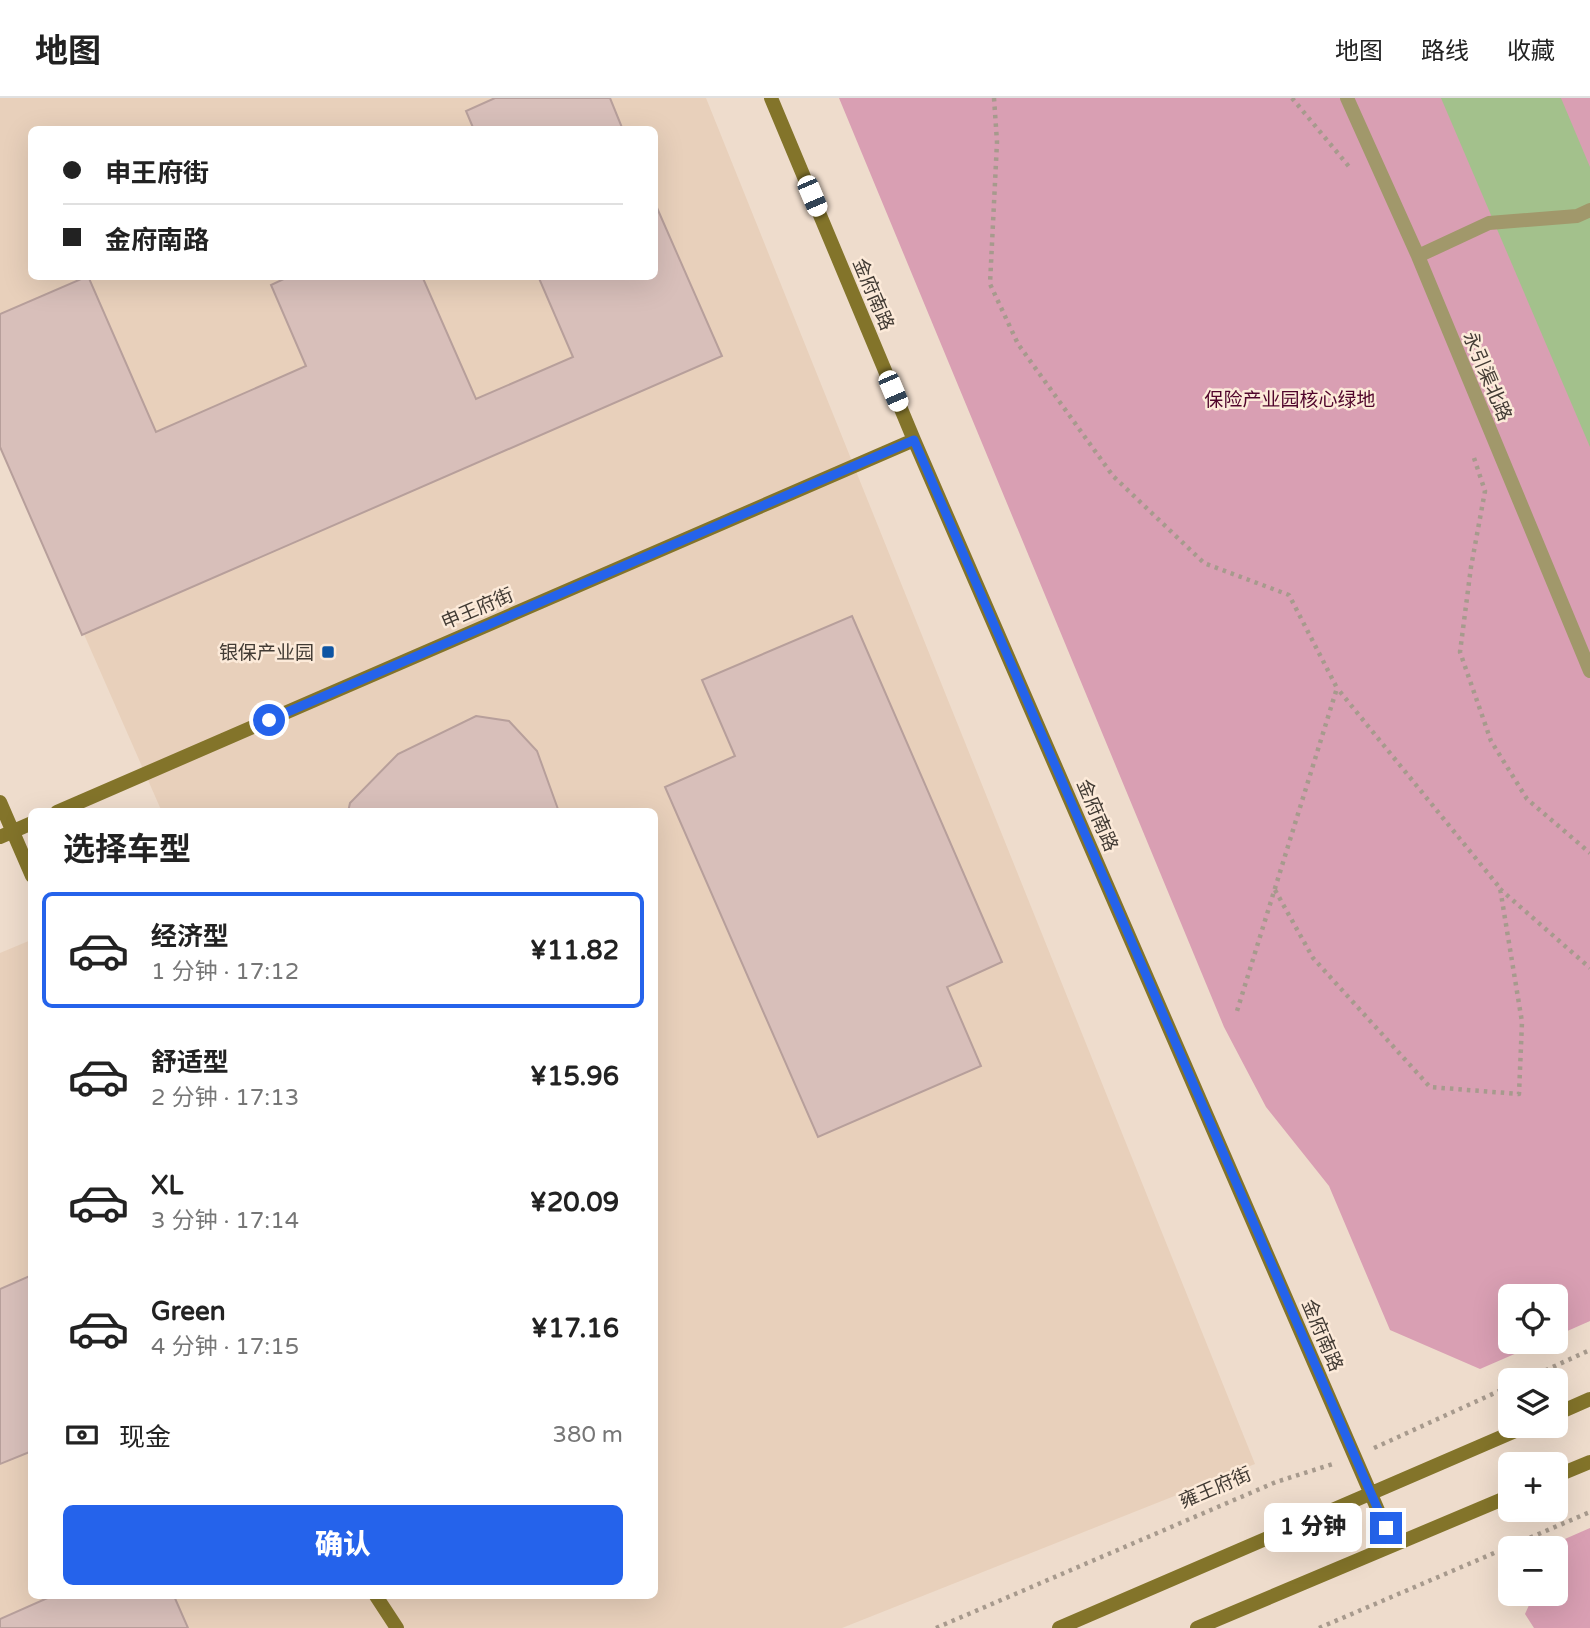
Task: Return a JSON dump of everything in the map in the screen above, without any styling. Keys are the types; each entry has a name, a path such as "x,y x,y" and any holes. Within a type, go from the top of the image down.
{"street":[{"name":"金府南路","path":"771,98 914,440 1393,1545"},
{"name":"永引渠北路","path":"1347,98 1418,256 1590,671"},
{"path":"1418,256 1489,223 1577,216 1590,210"},
{"name":"申王府街","path":"66,808 914,440"},
{"path":"0,802 6,834 28,870"},
{"path":"6,834 28,825"},
{"path":"1568,1409 1590,1399"},
{"path":"1059,1628 1499,1438"},
{"path":"1568,1471 1590,1462"},
{"path":"1197,1628 1498,1501"},
{"path":"378,1599 397,1628"}],"path":[{"path":"994,98 997,142 990,284 1018,344 1114,476 1204,563 1289,595 1337,688 1500,888 1590,968"},
{"path":"1292,98 1359,178"},
{"path":"1471,452 1485,491 1460,652 1491,741 1527,799 1590,853"},
{"path":"1237,1011 1337,688"},
{"path":"1274,889 1313,958 1430,1087 1518,1094 1522,1023 1500,888"},
{"path":"1551,1368 1590,1350"},
{"name":"雍王府街","path":"936,1628 1276,1482 1355,1457 1498,1391"},
{"path":"1319,1628 1590,1512"}],"shaded area":[{"path":"0,98 706,98 1255,1464 842,1628 0,1628 0,953 28,941 28,1599 658,1599 658,808 160,808 0,443"},
{"path":"1441,98 1561,98 1590,167 1590,447"}],"green space":[{"name":"保险产业园核心绿地","path":"839,98 1590,98 1590,1321 1568,1331 1568,1284 1498,1284 1498,1354 1514,1354 1480,1369 1390,1330 1329,1186 1266,1107 1224,1027"},
{"path":"1590,1528 1590,1628 1534,1628 1525,1614 1529,1606 1568,1606 1568,1538"}],"building":[{"path":"495,98 610,98 621,126 472,126 466,111"},
{"path":"658,210 722,356 82,635 0,447 0,314 79,280 90,280 156,432 306,366 271,285 282,280 424,280 476,399 573,357 540,280 658,280"},
{"path":"852,616 1002,962 947,987 981,1066 818,1137 665,787 735,756 702,680"},
{"path":"476,716 509,721 537,751 558,808 349,808 350,803 398,754"},
{"path":"28,1277 28,1453 0,1464 0,1289"},
{"path":"45,1599 175,1599 188,1628 0,1628 0,1619"}],"place":[{"name":"银保产业园","path":"328,652"}],"route":[{"path":"269,720 914,440 1386,1528"}]}
